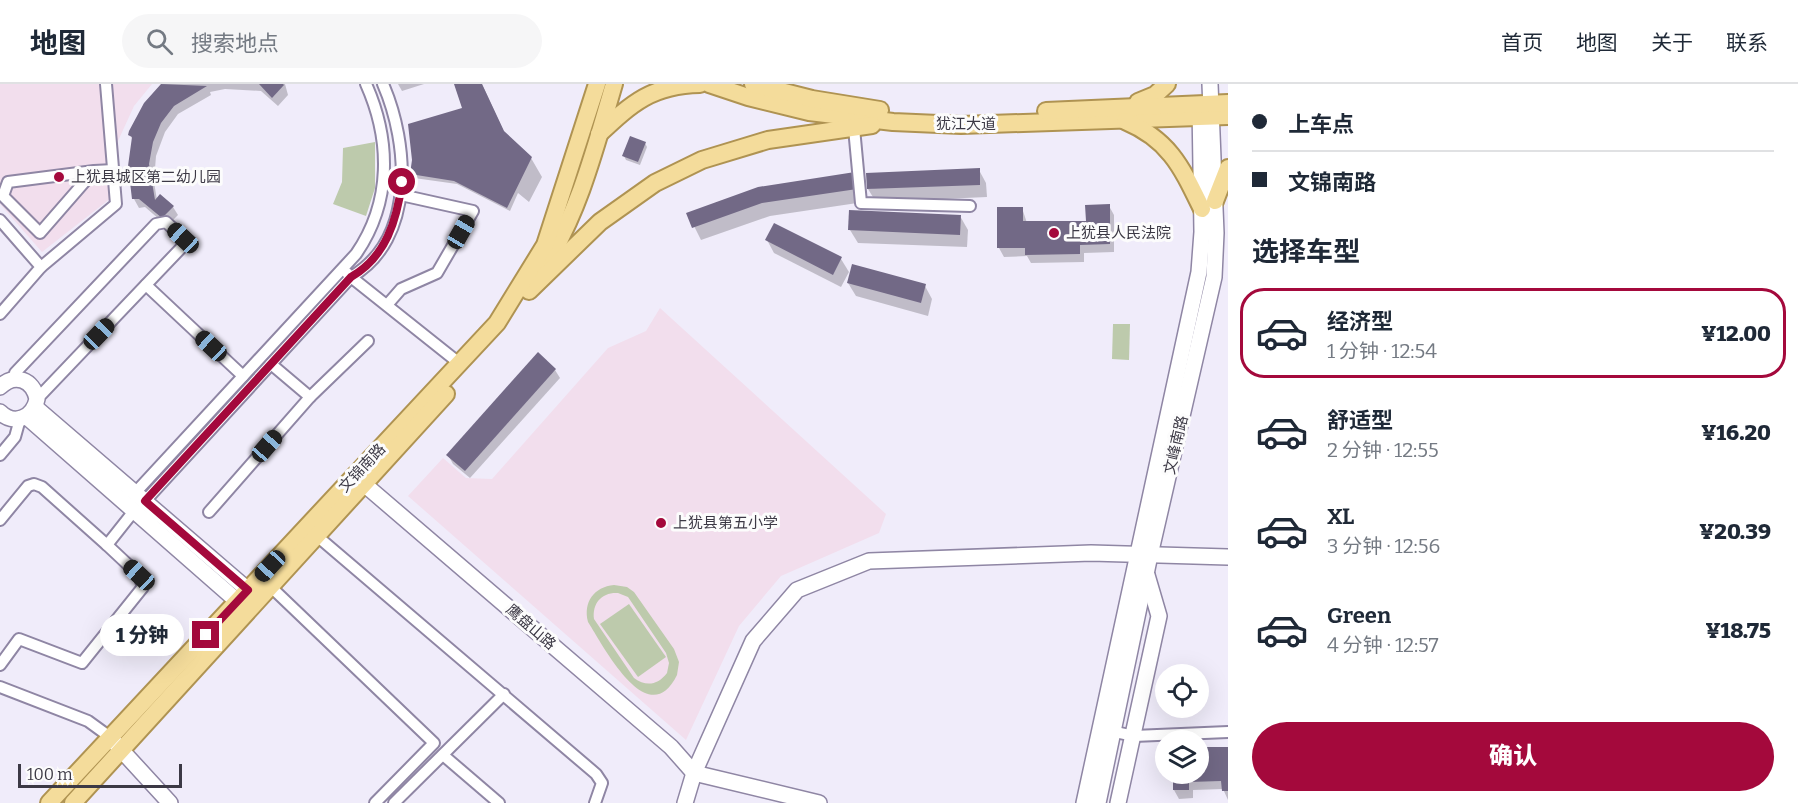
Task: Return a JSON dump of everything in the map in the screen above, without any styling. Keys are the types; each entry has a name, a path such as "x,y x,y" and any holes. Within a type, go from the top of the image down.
{"main road":[{"name":"文锦南路","path":"49,803 116,743 271,587 504,330 557,247 599,135 614,84"},
{"path":"599,135 627,108 647,95 667,87 700,84"},
{"name":"犹江大道","path":"709,84 748,97 809,112 893,122 961,125 1213,110"},
{"name":"犹江大道","path":"753,84 812,99 893,112 1122,114"},
{"path":"1167,84 1155,95 1122,114 1145,130 1178,161 1209,205 1228,168"},
{"name":"文锦南路","path":"73,803 116,743 243,595 497,323 545,245 595,87"},
{"path":"529,291 600,222 655,183 693,164 768,140 893,122"}],"street":[{"path":"0,314 41,267 116,204 106,84"},
{"path":"106,544 137,502 243,376 356,254 372,227 383,186 385,165 379,114 366,84"},
{"path":"137,502 271,364 351,277 370,266 388,234 401,192 402,152 399,129 383,84"},
{"name":"文峰南路","path":"1200,84 1213,110"},
{"name":"文峰南路","path":"1098,803 1106,730 1143,555 1214,277 1209,205 1213,110 1209,84"},
{"path":"854,128 861,203 970,206"},
{"path":"94,171 40,233 3,196 8,182 94,171 114,170"},
{"path":"383,186 473,211 437,273 401,289 387,305"},
{"path":"0,220 41,267"},
{"path":"0,455 15,437 30,411 182,247 183,238 166,222 156,224 6,380"},
{"path":"372,227 388,234"},
{"path":"342,269 459,363"},
{"path":"146,285 243,376"},
{"path":"209,512 310,397 368,341"},
{"path":"271,364 310,397"},
{"path":"6,380 28,382 30,411 243,595"},
{"path":"0,412 7,418 30,411"},
{"path":"0,520 28,486 34,484 42,488 139,575 143,587 82,663 19,639 0,665"},
{"name":"鹰盘山路","path":"364,484 671,747 694,773"},
{"path":"317,536 504,693 600,779 601,790 595,803"},
{"path":"685,803 694,773 753,641 797,590 869,561 1091,554 1228,557"},
{"name":"文峰南路","path":"1084,803 1106,730 1146,574 1143,555"},
{"path":"1118,803 1159,616 1146,574"},
{"path":"271,587 434,743 375,803"},
{"path":"0,687 88,721 116,743 170,803"},
{"path":"394,803 504,693"},
{"path":"1106,730 1134,736 1228,732"},
{"path":"443,756 499,803"},
{"path":"694,773 819,803"}],"shaded area":[{"name":"上犹县城区第二幼儿园","path":"0,84 152,84 134,106 118,141 120,191 42,252 0,204"},
{"name":"上犹县第五小学","path":"660,308 886,514 879,533 781,576 739,626 686,740 408,496 443,458 466,478 492,479 608,348 646,331"}],"green space":[{"path":"375,142 375,188 366,216 333,204 342,182 343,148"},
{"path":"1113,324 1130,324 1129,360 1112,359"},
{"path":"607,586 627,587 634,592 674,649 679,662 677,675 665,691 653,695 640,690 627,679 588,622 589,602 596,592","holes":["618,593 628,597 666,653 669,663 667,673 656,682 647,684 634,678 594,619 596,603 607,594"]},
{"path":"629,604 666,657 638,677 600,624"}],"building":[{"path":"161,84 207,86 174,106 161,123 153,142 149,164 155,200 160,194 174,206 162,218 139,199 132,199 128,166 132,137 128,135 129,131 144,103"},
{"path":"259,84 283,84 284,85 272,98"},
{"path":"454,84 482,84 504,131 532,157 507,208 454,181 410,174 412,160 408,124 462,108"},
{"path":"630,136 646,142 638,162 622,156"},
{"path":"980,168 980,185 867,189 866,173"},
{"path":"855,172 857,189 762,203 692,228 686,213 758,187"},
{"name":"上犹县人民法院","path":"1110,204 1110,244 1080,245 1080,254 1025,255 1025,248 997,248 997,207 1023,207 1023,221 1086,221 1085,205"},
{"path":"849,210 961,215 960,235 848,230"},
{"path":"774,223 842,257 833,275 765,240"},
{"path":"852,264 926,284 921,303 847,283"},
{"path":"538,352 556,369 465,471 446,455"},
{"path":"1209,747 1228,747 1228,791 1222,791 1221,781 1209,781"},
{"path":"1173,784 1189,784 1189,790 1173,790"}],"place":[{"name":"上犹县城区第二幼儿园","path":"59,177"},
{"name":"上犹县人民法院","path":"1054,233"},
{"name":"上犹县第五小学","path":"661,523"}],"route":[{"path":"206,635 248,590 145,501 351,277 370,266 388,234 400,198 402,182"}]}
